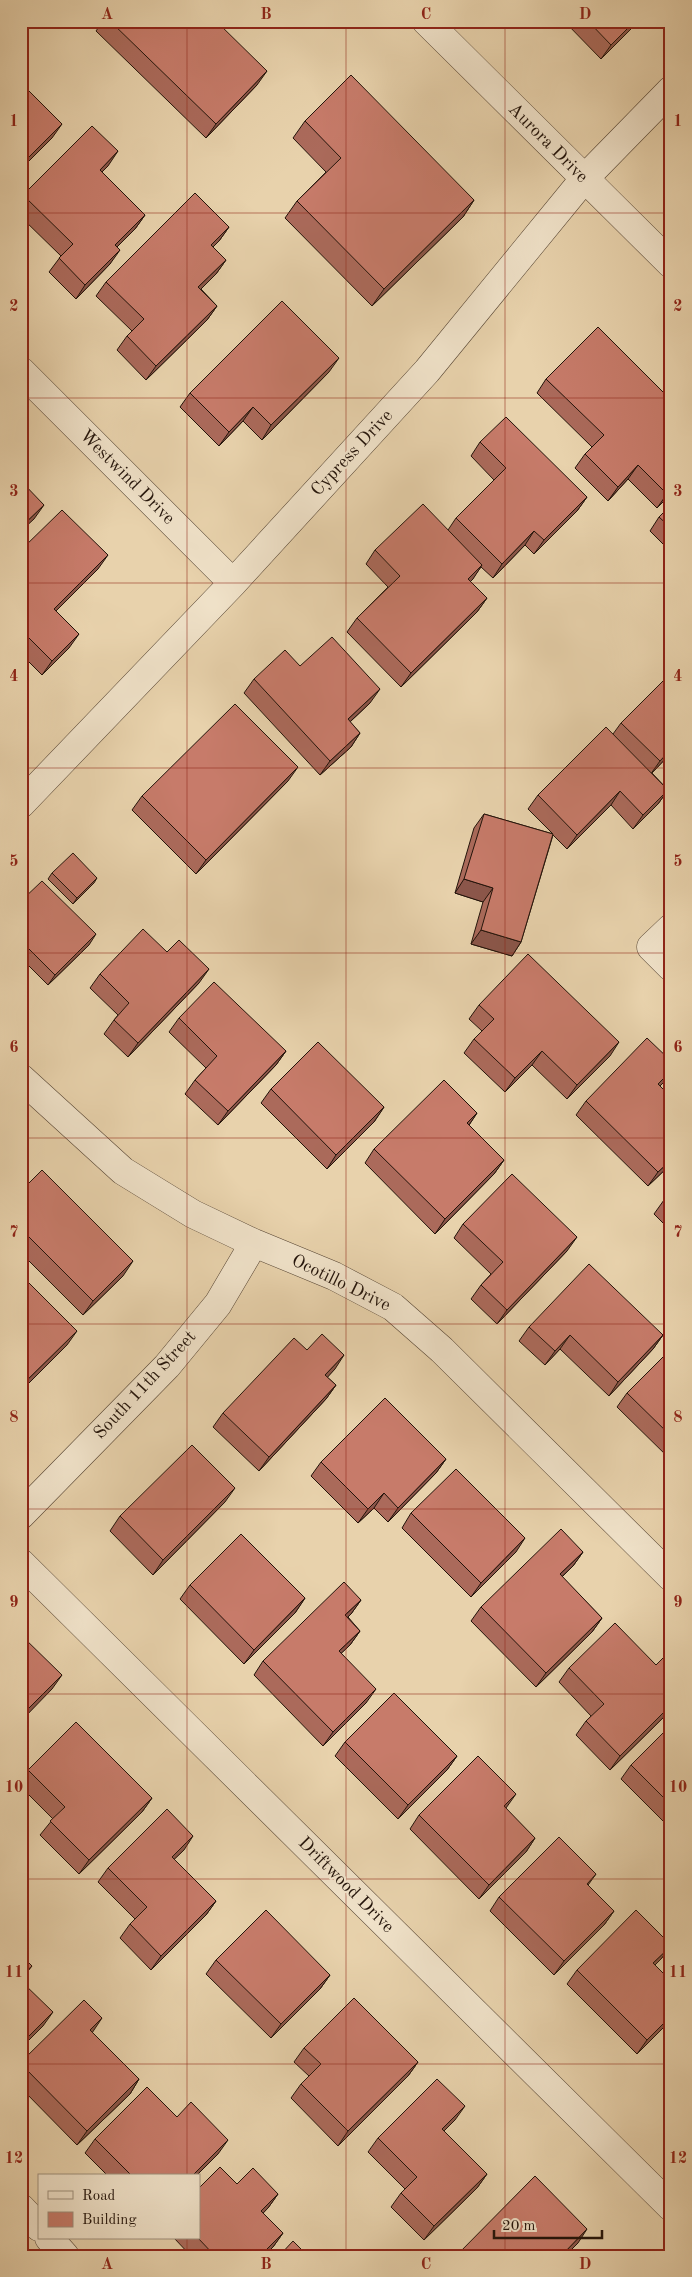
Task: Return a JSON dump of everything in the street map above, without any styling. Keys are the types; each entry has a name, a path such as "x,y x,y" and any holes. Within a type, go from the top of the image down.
{"street":[{"name":"Aurora Drive","path":"426,21 671,264"},
{"name":"Cypress Drive","path":"21,804 232,583 427,372 584,179 671,90"},
{"name":"Westwind Drive","path":"21,371 232,583"},
{"path":"671,928 651,947 671,967"},
{"name":"Ocotillo Drive","path":"21,1078 124,1171 192,1214 254,1243 334,1276 393,1307 442,1350 671,1577"},
{"name":"South 11th Street","path":"21,1515 167,1366 218,1304 254,1243"},
{"name":"Driftwood Drive","path":"21,1563 671,2207"},
{"path":"21,2208 38,2226"},
{"path":"51,2240 65,2256"}],"building":[{"path":"110,21 216,21 267,71 216,124"},
{"path":"588,21 635,21 611,45"},
{"path":"351,75 474,200 384,289 297,201 341,158 305,121"},
{"path":"21,83 62,124 21,165"},
{"path":"92,126 118,151 100,170 145,215 115,245 120,250 85,285 59,258 73,244 23,195"},
{"path":"195,193 229,227 211,245 226,260 198,287 217,306 156,366 127,336 144,319 106,282"},
{"path":"282,301 339,358 271,425 253,407 229,432 190,393"},
{"path":"598,327 671,400 671,490 667,494 638,465 618,487 585,454 604,435 546,379"},
{"path":"506,417 587,497 544,540 534,531 502,564 456,518 506,468 480,442"},
{"path":"21,481 44,505 21,527"},
{"path":"423,504 482,565 468,579 487,598 411,673 357,618 400,576 375,550"},
{"path":"671,505 671,528 659,517"},
{"path":"62,510 108,555 54,609 79,634 52,661 21,630 21,550"},
{"path":"332,637 380,689 348,719 360,733 330,761 254,679 285,650 300,666"},
{"path":"671,673 671,749 660,761 621,723"},
{"path":"235,704 298,767 206,860 142,796"},
{"path":"606,727 668,790 643,815 620,791 577,835 538,795"},
{"path":"484,814 553,834 521,942 481,930 493,888 464,879"},
{"path":"73,853 97,878 77,898 52,873"},
{"path":"42,881 96,934 55,975 21,941 21,901"},
{"path":"143,929 167,952 179,940 209,969 138,1043 114,1020 129,1003 100,974"},
{"path":"528,954 619,1042 577,1085 542,1051 515,1078 474,1039 494,1019 479,1005"},
{"path":"214,982 286,1051 228,1111 195,1080 217,1056 179,1018"},
{"path":"647,1038 671,1061 671,1071 658,1084 671,1097 671,1160 658,1172 586,1101"},
{"path":"318,1042 384,1107 336,1155 271,1089"},
{"path":"444,1080 477,1113 467,1123 504,1160 445,1219 374,1149"},
{"path":"42,1170 133,1261 93,1301 21,1229 21,1191"},
{"path":"512,1174 577,1237 507,1310 481,1285 503,1262 463,1224"},
{"path":"671,1193 671,1207 664,1200"},
{"path":"589,1264 663,1335 618,1382 570,1335 555,1351 529,1327"},
{"path":"29,1283 77,1331 21,1386 21,1291"},
{"path":"322,1334 344,1355 325,1375 336,1385 269,1457 223,1413 294,1338 307,1350"},
{"path":"671,1349 671,1436 627,1393"},
{"path":"385,1398 446,1459 398,1508 384,1493 368,1509 321,1462"},
{"path":"192,1445 235,1488 163,1560 120,1516"},
{"path":"456,1469 525,1538 481,1583 411,1513"},
{"path":"561,1529 583,1552 560,1574 602,1618 546,1673 481,1607"},
{"path":"241,1534 305,1598 254,1650 190,1585"},
{"path":"344,1582 361,1600 345,1615 360,1631 339,1651 376,1689 333,1732 263,1661"},
{"path":"615,1623 656,1665 671,1650 671,1705 620,1756 586,1721 604,1704 569,1668"},
{"path":"21,1635 62,1675 21,1716"},
{"path":"394,1693 457,1756 408,1805 345,1742"},
{"path":"76,1722 152,1798 89,1860 50,1821 65,1807 28,1770"},
{"path":"671,1725 671,1805 631,1765"},
{"path":"478,1756 516,1794 504,1806 535,1838 489,1885 419,1815"},
{"path":"167,1809 193,1836 172,1857 216,1901 161,1956 130,1924 147,1907 108,1868"},
{"path":"559,1837 596,1874 587,1884 614,1911 564,1961 499,1897"},
{"path":"266,1910 330,1975 281,2024 216,1960"},
{"path":"636,1910 671,1945 653,1963 671,1981 671,2016 647,2040 577,1970"},
{"path":"21,1955 32,1966 21,1976"},
{"path":"21,1981 53,2012 21,2044"},
{"path":"354,1998 418,2062 348,2131 301,2084 321,2064 304,2048"},
{"path":"84,2000 102,2018 90,2030 139,2079 87,2131 21,2064"},
{"path":"437,2079 465,2106 442,2129 487,2174 434,2226 401,2193 417,2177 378,2138"},
{"path":"147,2087 177,2117 191,2102 228,2140 194,2174 130,2174 95,2139"},
{"path":"220,2167 237,2184 253,2168 278,2194 261,2211 283,2233 260,2256 215,2256 200,2240 200,2187"},
{"path":"535,2176 587,2229 561,2256 456,2256"},
{"path":"293,2241 308,2256 279,2256"}]}
